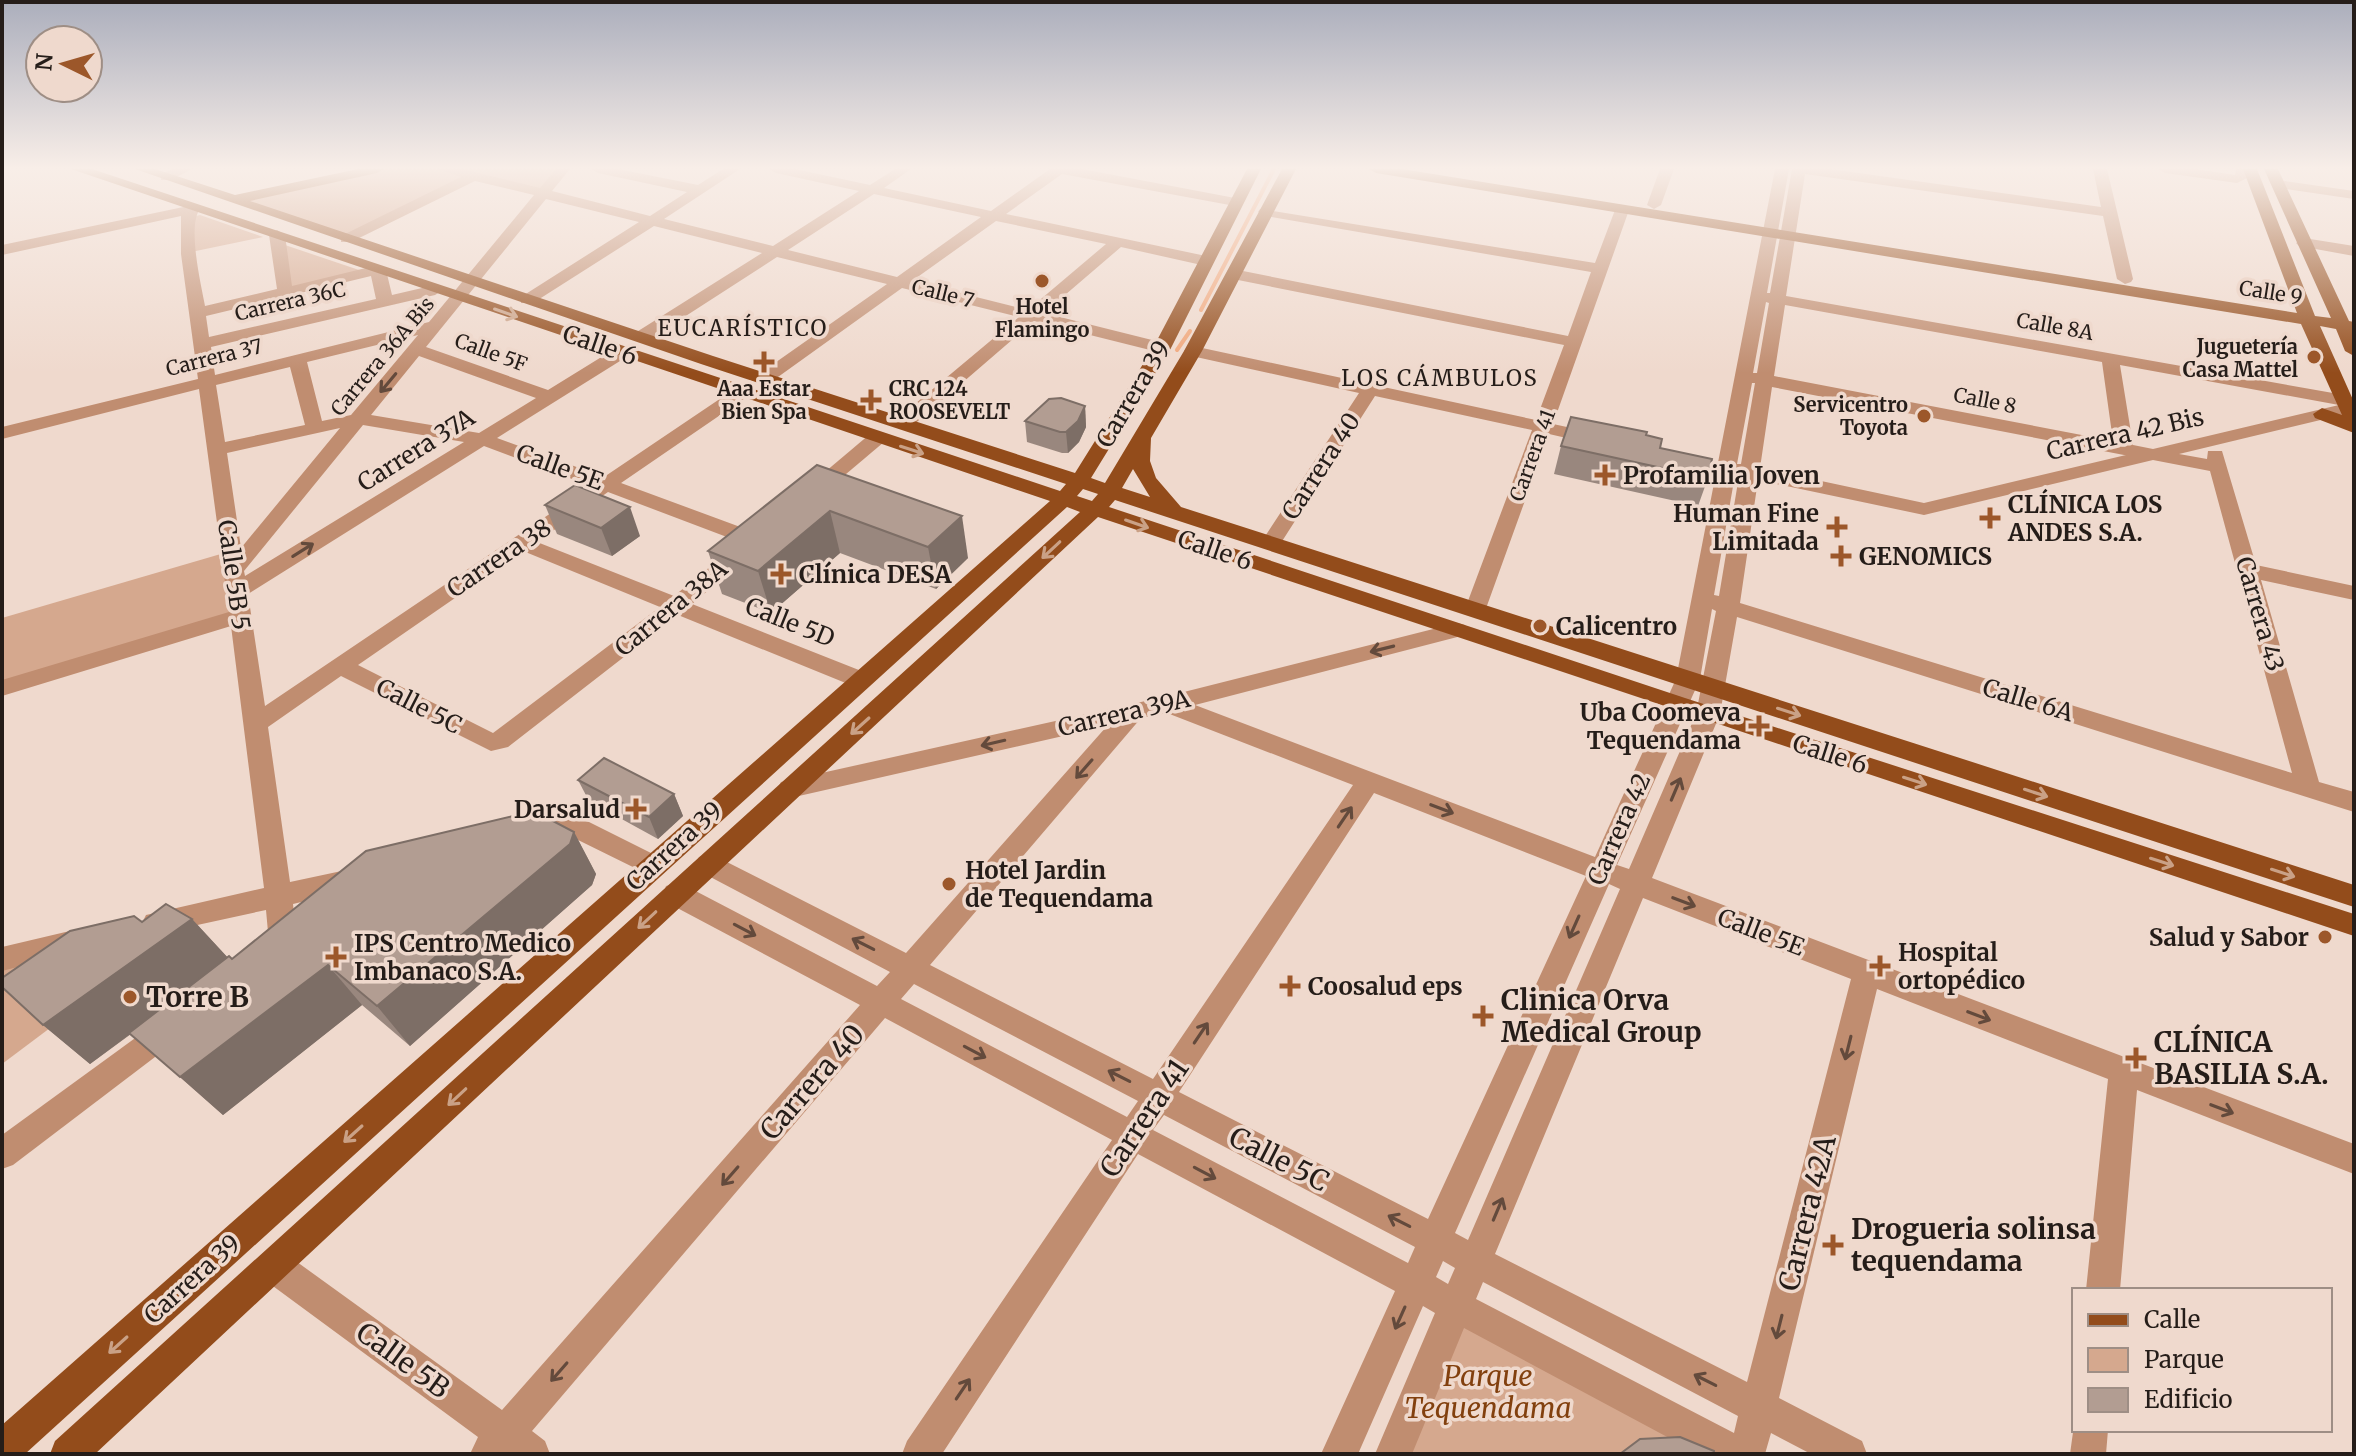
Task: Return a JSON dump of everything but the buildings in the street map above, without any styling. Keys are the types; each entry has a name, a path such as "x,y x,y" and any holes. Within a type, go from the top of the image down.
{"main road":[{"name":"Calle 6","path":"283,237 1063,500 1104,500 1189,515 1272,541 1467,606 1682,691 2354,925"},
{"name":"Calle 6","path":"340,237 1080,480 1104,500 1373,602 1521,652 1682,691"},
{"name":"Carrera 39","path":"2,1450 1063,500 1080,480 1162,348 1218,237"},
{"name":"Carrera 39","path":"68,1454 1104,500 1144,438 1193,351 1252,237"},
{"name":"Calle 9","path":"1814,237 1964,266 2242,310 2346,315"},
{"name":"Calle 9","path":"1835,237 2125,279 2305,313"},
{"path":"2276,237 2305,313 2350,414 2322,414"},
{"path":"2301,237 2321,281 2346,315 2354,351"},
{"path":"1918,247 1964,266"},
{"path":"1992,270 2035,265"},
{"path":"2242,310 2294,330 2325,356"},
{"path":"1173,326 1210,318"},
{"path":"653,363 707,360"},
{"path":"798,389 812,416"},
{"path":"1144,438 1139,453 1148,484 1165,501 1189,515"},
{"path":"1373,602 1467,606 1521,652"},
{"path":"931,618 979,616"},
{"name":"Calle 6","path":"1711,701 2354,896"}],"street":[{"path":"2,250 63,237"},
{"name":"Calle 5B 5","path":"189,237 280,896 283,943"},
{"path":"277,237 285,292"},
{"path":"346,239 350,237"},
{"name":"Carrera 36A Bis","path":"235,581 358,419 509,237"},
{"path":"527,300 627,237"},
{"name":"Calle 7","path":"717,237 1162,348"},
{"path":"641,337 797,237"},
{"path":"765,378 963,237"},
{"path":"1095,237 1206,261"},
{"path":"1412,237 1600,269"},
{"name":"Carrera 41","path":"1467,606 1543,427 1612,237"},
{"name":"Carrera 42","path":"1393,1454 1711,701 1714,602 1729,468 1753,378 1777,237"},
{"path":"2115,237 2125,279"},
{"path":"904,423 1118,242"},
{"path":"2304,243 2354,251"},
{"path":"197,313 378,270 385,301"},
{"path":"1233,274 1574,342"},
{"name":"Carrera 36C","path":"201,344 435,290"},
{"name":"Calle 8A","path":"1766,298 2110,358 2350,414"},
{"name":"Carrera 37","path":"2,433 436,325"},
{"name":"Calle 5F","path":"416,349 551,397"},
{"path":"1193,351 1620,444"},
{"name":"Carrera 37A","path":"235,581 484,439 622,352"},
{"path":"2110,358 2124,449"},
{"path":"297,359 315,428"},
{"name":"Calle 8","path":"1753,378 2218,467"},
{"name":"Carrera 40","path":"1272,541 1370,390"},
{"name":"Carrera 38","path":"255,724 742,392"},
{"name":"Carrera 42 Bis","path":"1729,468 1924,509 2322,414"},
{"path":"217,449 358,419"},
{"name":"Calle 5E","path":"358,419 484,439 761,535"},
{"path":"791,510 877,438"},
{"name":"Carrera 43","path":"2211,441 2308,787"},
{"name":"Carrera 38A","path":"499,741 678,604 761,535"},
{"name":"Calle 5D","path":"521,543 861,680"},
{"path":"2247,570 2354,593"},
{"name":"Carrera 42","path":"1339,1454 1682,691 1714,602"},
{"name":"Calle 6A","path":"1714,602 2354,802"},
{"path":"2,688 240,616"},
{"name":"Carrera 39A","path":"790,789 1168,704 1457,630"},
{"name":"Calle 5C","path":"340,666 479,736 499,741"},
{"name":"Calle 5E","path":"1168,704 2354,1159"},
{"name":"Carrera 40","path":"508,1447 881,1002 1135,710"},
{"name":"Carrera 41","path":"920,1454 1369,781"},
{"path":"512,841 570,827 652,865"},
{"name":"Calle 5C","path":"708,864 1849,1454"},
{"path":"131,928 375,874 258,962"},
{"name":"Calle 5C","path":"676,894 1736,1454"},
{"path":"2,959 103,935"},
{"name":"Carrera 42A","path":"1747,1454 1867,972"},
{"path":"2,1154 195,1010"},
{"path":"2103,1288 2124,1071"},
{"name":"Calle 5B","path":"274,1266 508,1447"},
{"path":"2088,1454 2090,1432"}],"green space":[{"path":"191,237 263,237 191,252"},
{"path":"285,245 362,271 287,291"},
{"path":"231,551 240,616 2,688 2,618"},
{"path":"146,925 50,1028 2,1064 2,959"},
{"name":"Parque Tequendama","path":"1456,1306 1736,1454 1393,1454"}],"waterway":[{"path":"1201,310 1239,237"},
{"path":"1177,350 1190,331"}],"place":[{"name":"Hotel Flamingo","path":"1042,281"},
{"name":"Juguetería Casa Mattel","path":"2314,357"},
{"name":"Aaa Estar Bien Spa","path":"764,362"},
{"name":"CRC 124 ROOSEVELT","path":"871,400"},
{"name":"Servicentro Toyota","path":"1924,416"},
{"name":"Profamilia Joven","path":"1605,475"},
{"name":"CLÍNICA LOS ANDES S.A.","path":"1990,518"},
{"name":"Human Fine Limitada","path":"1837,527"},
{"name":"GENOMICS","path":"1841,556"},
{"name":"Clínica DESA","path":"781,574"},
{"name":"Calicentro","path":"1540,626"},
{"name":"Uba Coomeva Tequendama","path":"1759,726"},
{"name":"Darsalud","path":"636,809"},
{"name":"Hotel Jardin de Tequendama","path":"949,884"},
{"name":"Salud y Sabor","path":"2325,937"},
{"name":"IPS Centro Medico Imbanaco S.A.","path":"336,957"},
{"name":"Hospital ortopédico","path":"1880,966"},
{"name":"Coosalud eps","path":"1290,986"},
{"name":"Torre B","path":"130,997"},
{"name":"Clinica Orva Medical Group","path":"1483,1016"},
{"name":"CLÍNICA BASILIA S.A.","path":"2136,1058"},
{"name":"Drogueria solinsa tequendama","path":"1833,1245"}],"district":[{"name":"EUCARÍSTICO","path":"743,328"},
{"name":"LOS CÁMBULOS","path":"1440,378"}]}
